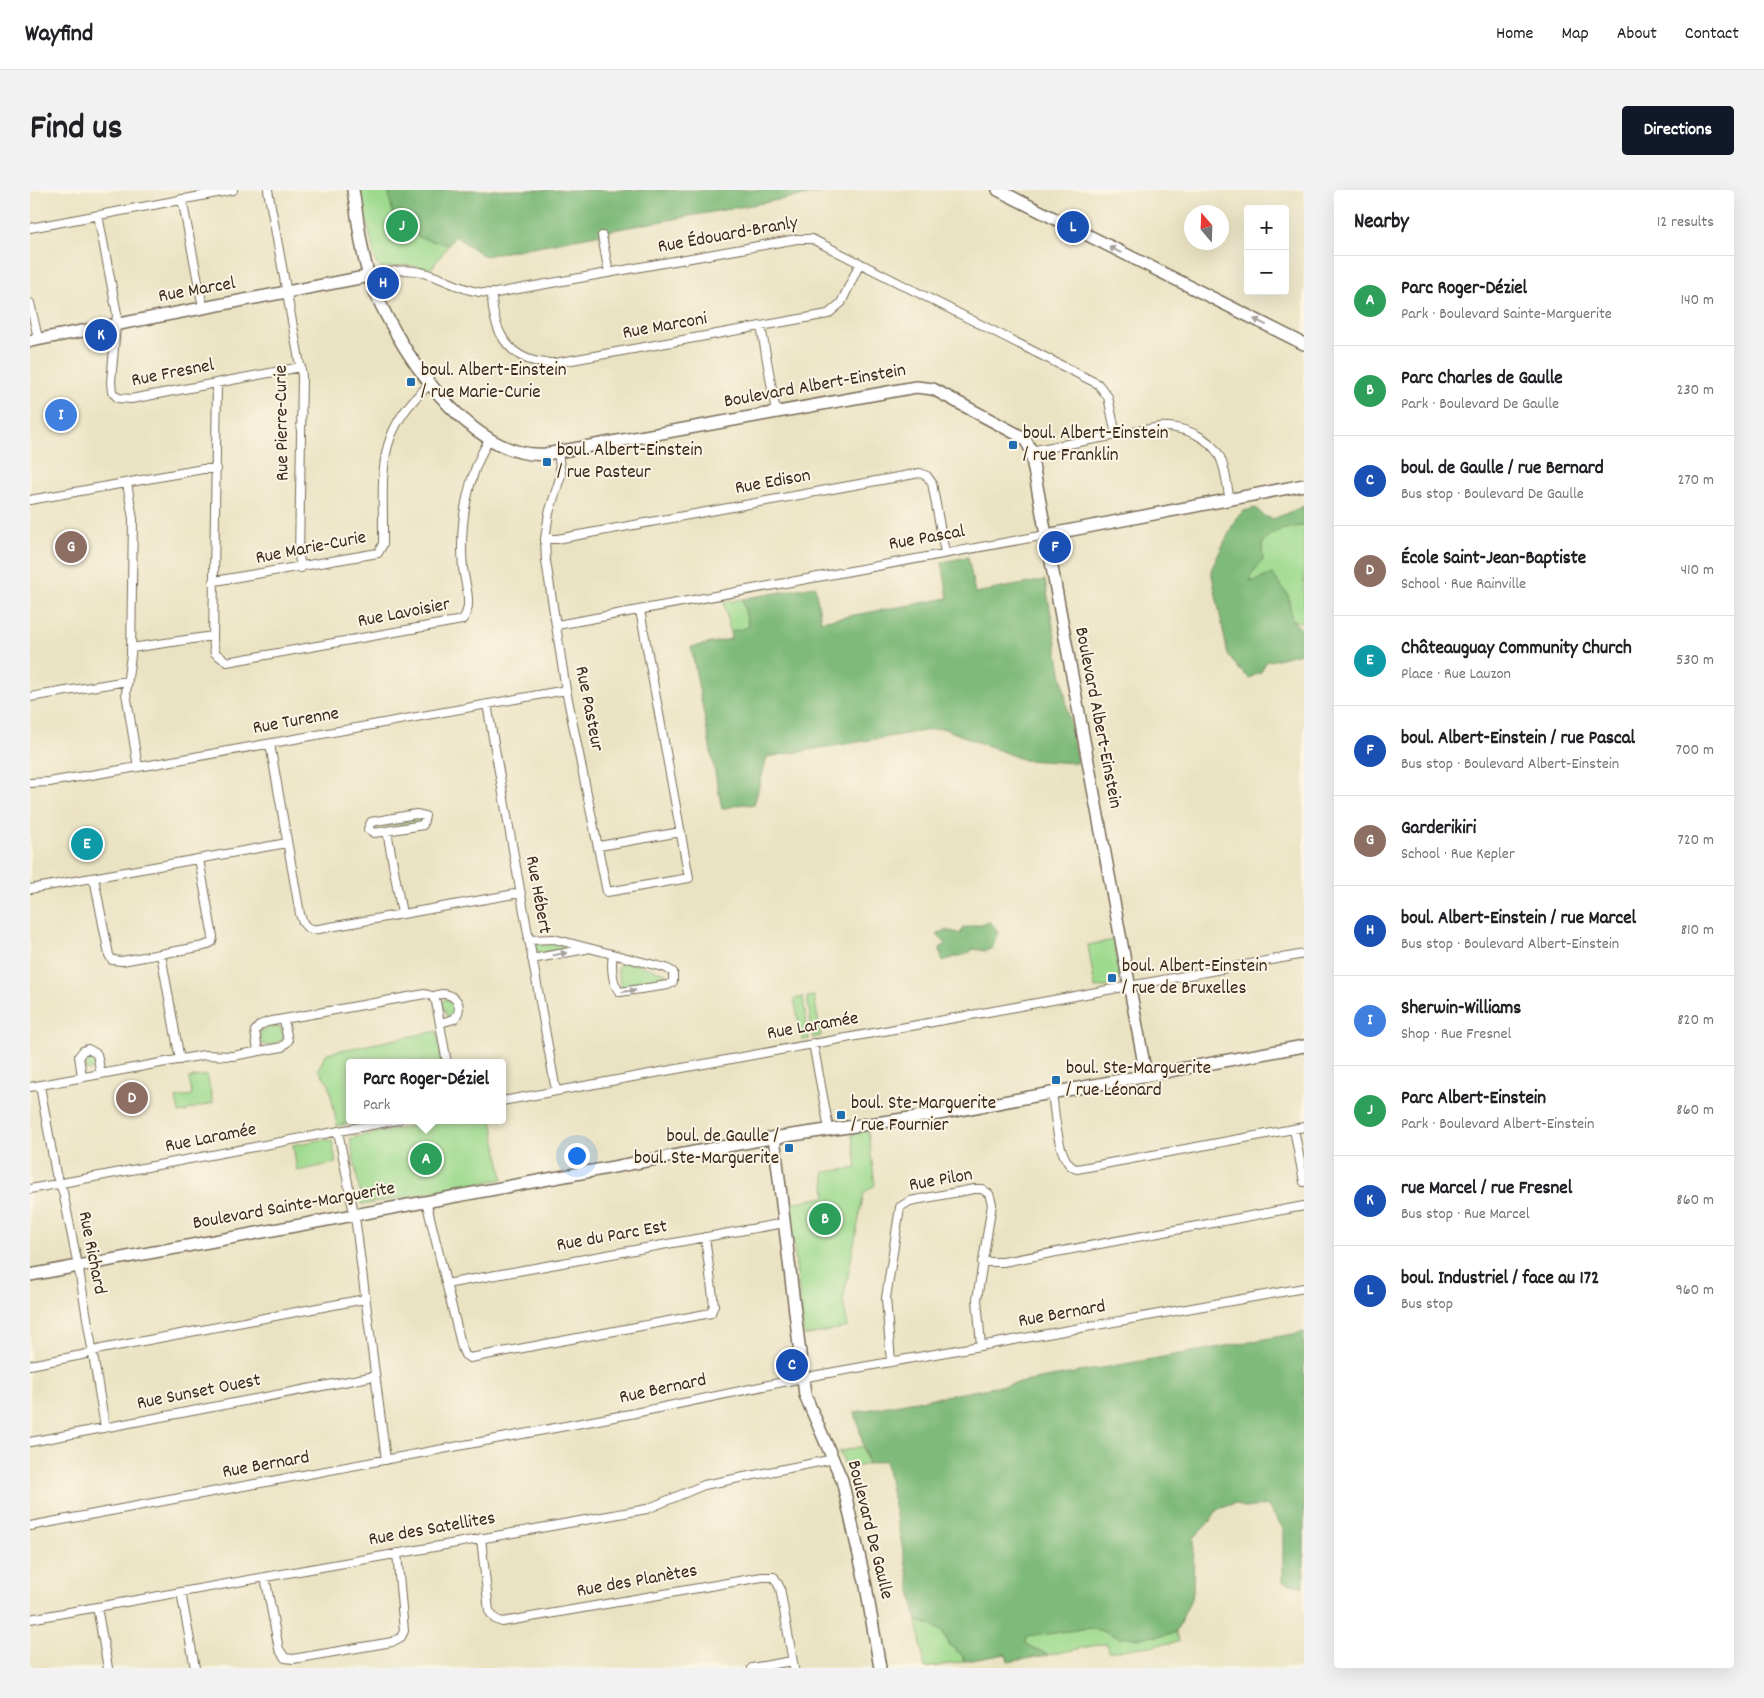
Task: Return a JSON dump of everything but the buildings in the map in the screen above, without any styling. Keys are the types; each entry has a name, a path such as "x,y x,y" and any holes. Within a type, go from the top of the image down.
{"street":[{"path":"30,228 233,190"},
{"name":"Rue Pierre-Curie","path":"268,190 301,367 301,568"},
{"name":"Boulevard Albert-Einstein","path":"352,190 370,276 395,333 429,384 463,418 490,438 523,454 538,455 558,452 911,387 933,389 1015,432 1027,442 1146,1075"},
{"path":"998,190 1304,344"},
{"path":"182,199 203,308"},
{"name":"Rue Fresnel","path":"98,215 117,314 111,382 112,392 118,398 131,399 301,367"},
{"path":"602,236 609,273"},
{"name":"Rue Édouard-Branly","path":"370,276 401,270 415,271 461,288 492,293 802,238 819,242 1098,384 1108,397 1116,435"},
{"name":"Rue Marconi","path":"492,293 492,316 500,336 522,356 544,363 561,363 820,316 834,311 841,303 860,263"},
{"name":"Rue Marcel","path":"34,339 370,276"},
{"path":"30,303 34,339"},
{"path":"761,326 776,412"},
{"name":"Rue Lavoisier","path":"216,383 217,469 213,636 216,653 223,661 230,662 462,620 468,606 462,559 465,510 474,471 490,438"},
{"name":"Rue Marie-Curie","path":"215,581 372,556 382,549 384,469 389,439 404,409 429,384"},
{"path":"1030,451 1170,426 1182,428 1210,442 1218,451 1222,460 1230,501"},
{"name":"Rue Pasteur","path":"558,452 561,475 550,508 545,539 547,566 566,690 607,892 689,878 681,832"},
{"path":"30,500 217,469"},
{"name":"Rue Edison","path":"545,539 557,539 920,474 927,476 932,483 945,553"},
{"path":"127,483 133,519 130,648 126,694 138,767"},
{"name":"Rue Pascal","path":"557,625 1230,501 1304,485"},
{"path":"599,846 681,832 640,610"},
{"path":"130,648 213,636"},
{"path":"30,697 127,681"},
{"name":"Rue Turenne","path":"30,783 48,782 138,767 566,690"},
{"name":"Rue Hébert","path":"487,704 556,1091"},
{"path":"270,744 301,918 306,927 319,929 520,893"},
{"path":"416,814 425,816 424,823 420,826 387,831 371,833 368,825 373,821 416,814"},
{"path":"387,831 402,914"},
{"path":"30,889 287,842"},
{"path":"94,878 110,958 118,962 204,946 212,942 213,934 200,859"},
{"path":"528,940 549,938 670,970 674,976 673,982 668,985 620,992 616,988 612,966 613,955"},
{"path":"532,959 589,948"},
{"path":"161,954 180,1060"},
{"name":"Rue Laramée","path":"506,1100 1304,954"},
{"path":"258,1052 255,1034 257,1028 267,1022 421,994 433,997 445,994 453,997 458,1003 459,1011 454,1019 440,1023"},
{"path":"433,997 446,1059"},
{"path":"30,1087 180,1060 258,1052 287,1044 284,1020"},
{"path":"813,1043 829,1129"},
{"name":"Boulevard Sainte-Marguerite","path":"30,1274 774,1137 938,1114 1304,1046"},
{"path":"82,1077 79,1056 83,1051 89,1049 96,1054 100,1074"},
{"name":"Rue Richard","path":"40,1086 56,1174 60,1184 77,1265 106,1427"},
{"path":"1052,1093 1064,1158 1070,1168 1077,1169 1304,1127"},
{"name":"Rue Laramée","path":"30,1189 376,1124"},
{"path":"1294,1129 1304,1182"},
{"path":"338,1131 354,1214 386,1460"},
{"name":"Boulevard De Gaulle","path":"774,1137 802,1378 808,1407 834,1459 842,1480 866,1586 880,1668"},
{"name":"Rue Pilon","path":"891,1362 886,1298 902,1205 910,1200 974,1189 986,1191 990,1197 992,1208 982,1262 977,1307 981,1346"},
{"path":"426,1201 462,1348 467,1357 711,1314 714,1305 705,1237"},
{"path":"982,1262 1003,1262 1304,1206"},
{"name":"Rue du Parc Est","path":"446,1284 784,1223"},
{"name":"Rue Bernard","path":"30,1526 630,1414 802,1378 1304,1288"},
{"path":"30,1365 92,1351 365,1298"},
{"name":"Rue Sunset Ouest","path":"30,1442 375,1376"},
{"name":"Rue des Satellites","path":"30,1619 647,1509 704,1484 834,1459"},
{"name":"Rue des Planètes","path":"481,1538 489,1611 495,1619 502,1622 762,1577 774,1577 780,1588 793,1664"},
{"path":"265,1577 278,1649 285,1658 294,1659 392,1642 401,1638 404,1631 397,1553"},
{"path":"181,1592 195,1668"},
{"path":"97,1607 108,1668"},
{"path":"752,1668 793,1664"}],"green space":[{"path":"360,190 414,190 455,236 431,269 406,265 383,268 376,264"},
{"path":"388,190 819,190 823,192 607,231 607,233 484,256 455,236 448,245 420,238 413,232 407,233 403,230 396,230"},
{"path":"1304,506 1304,526 1275,532 1266,539 1262,547 1263,560 1253,572 1250,581 1256,581 1272,574 1288,595 1292,620 1304,631 1304,652 1266,662 1261,672 1249,678 1228,655 1211,570 1236,518 1244,511 1256,508 1264,516 1273,519"},
{"path":"1304,526 1304,623 1292,620 1288,595 1272,574 1256,581 1250,581 1253,572 1263,560 1262,547 1266,539 1275,532"},
{"path":"968,557 975,593 1045,580 1077,763 1024,760 942,728 767,757 754,805 742,804 722,809 691,647 731,639 730,632 749,627 742,599 815,586 821,621 948,598 942,562"},
{"path":"742,599 749,628 730,632 724,603"},
{"path":"419,818 418,822 373,828 375,825"},
{"path":"990,922 998,931 992,949 985,951 974,949 966,954 942,961 940,948 946,944 937,935 942,931 960,934 963,928"},
{"path":"1114,940 1120,977 1113,986 1095,988 1088,945"},
{"path":"550,942 569,948 541,953 535,951 538,943"},
{"path":"627,962 666,973 668,980 622,989 617,968 621,963"},
{"path":"814,996 821,1036 813,1038 807,997"},
{"path":"803,997 809,1039 802,1040 794,999"},
{"path":"446,998 454,1003 456,1009 453,1015 447,1017 442,1003"},
{"path":"273,1025 281,1028 284,1040 268,1046 262,1044 259,1032"},
{"path":"437,1031 441,1059 346,1059 346,1124 337,1126 329,1084 318,1069 327,1053"},
{"path":"88,1053 92,1055 95,1066 90,1071 85,1069 83,1059"},
{"path":"207,1075 213,1103 179,1113 176,1098 192,1095 189,1078"},
{"path":"422,1124 493,1124 503,1179 362,1205 350,1138"},
{"path":"868,1131 875,1185 864,1193 843,1301 848,1327 804,1336 789,1203 826,1197 824,1172 857,1168 852,1134"},
{"path":"325,1139 332,1141 336,1163 297,1171 293,1145"},
{"path":"1304,1332 1304,1587 1283,1582 1283,1528 1267,1505 1245,1508 1235,1503 1217,1510 1210,1521 1194,1538 1193,1594 1176,1632 1159,1636 1119,1638 1108,1632 1088,1628 1027,1637 1026,1644 1048,1655 1008,1662 1006,1654 966,1661 961,1654 950,1646 943,1632 932,1625 917,1621 885,1460 868,1464 855,1412"},
{"path":"862,1446 868,1464 847,1469 839,1452"},
{"path":"917,1621 932,1625 943,1632 950,1646 961,1654 966,1661 925,1668"},
{"path":"1089,1628 1108,1632 1119,1638 1159,1636 1176,1632 1178,1642 1108,1652 1107,1643 1048,1655 1026,1644 1026,1637"}],"place":[{"name":"Parc Albert-Einstein","path":"402,226"},
{"name":"boul. Industriel / face au 172","path":"1073,227"},
{"name":"boul. Albert-Einstein / rue Marcel","path":"383,283"},
{"name":"rue Marcel / rue Fresnel","path":"101,335"},
{"name":"boul. Albert-Einstein / rue Marie-Curie","path":"411,382"},
{"name":"Sherwin-Williams","path":"61,415"},
{"name":"boul. Albert-Einstein / rue Franklin","path":"1013,445"},
{"name":"boul. Albert-Einstein / rue Pasteur","path":"547,462"},
{"name":"Garderikiri","path":"71,547"},
{"name":"boul. Albert-Einstein / rue Pascal","path":"1055,547"},
{"name":"Châteauguay Community Church","path":"87,844"},
{"name":"boul. Albert-Einstein / rue de Bruxelles","path":"1112,978"},
{"name":"boul. Ste-Marguerite / rue Léonard","path":"1056,1080"},
{"name":"École Saint-Jean-Baptiste","path":"132,1098"},
{"name":"boul. Ste-Marguerite / rue Fournier","path":"841,1115"},
{"name":"boul. de Gaulle / boul. Ste-Marguerite","path":"789,1148"},
{"name":"Parc Roger-Déziel","path":"426,1159"},
{"name":"Parc Charles de Gaulle","path":"825,1219"},
{"name":"boul. de Gaulle / rue Bernard","path":"792,1365"}]}
